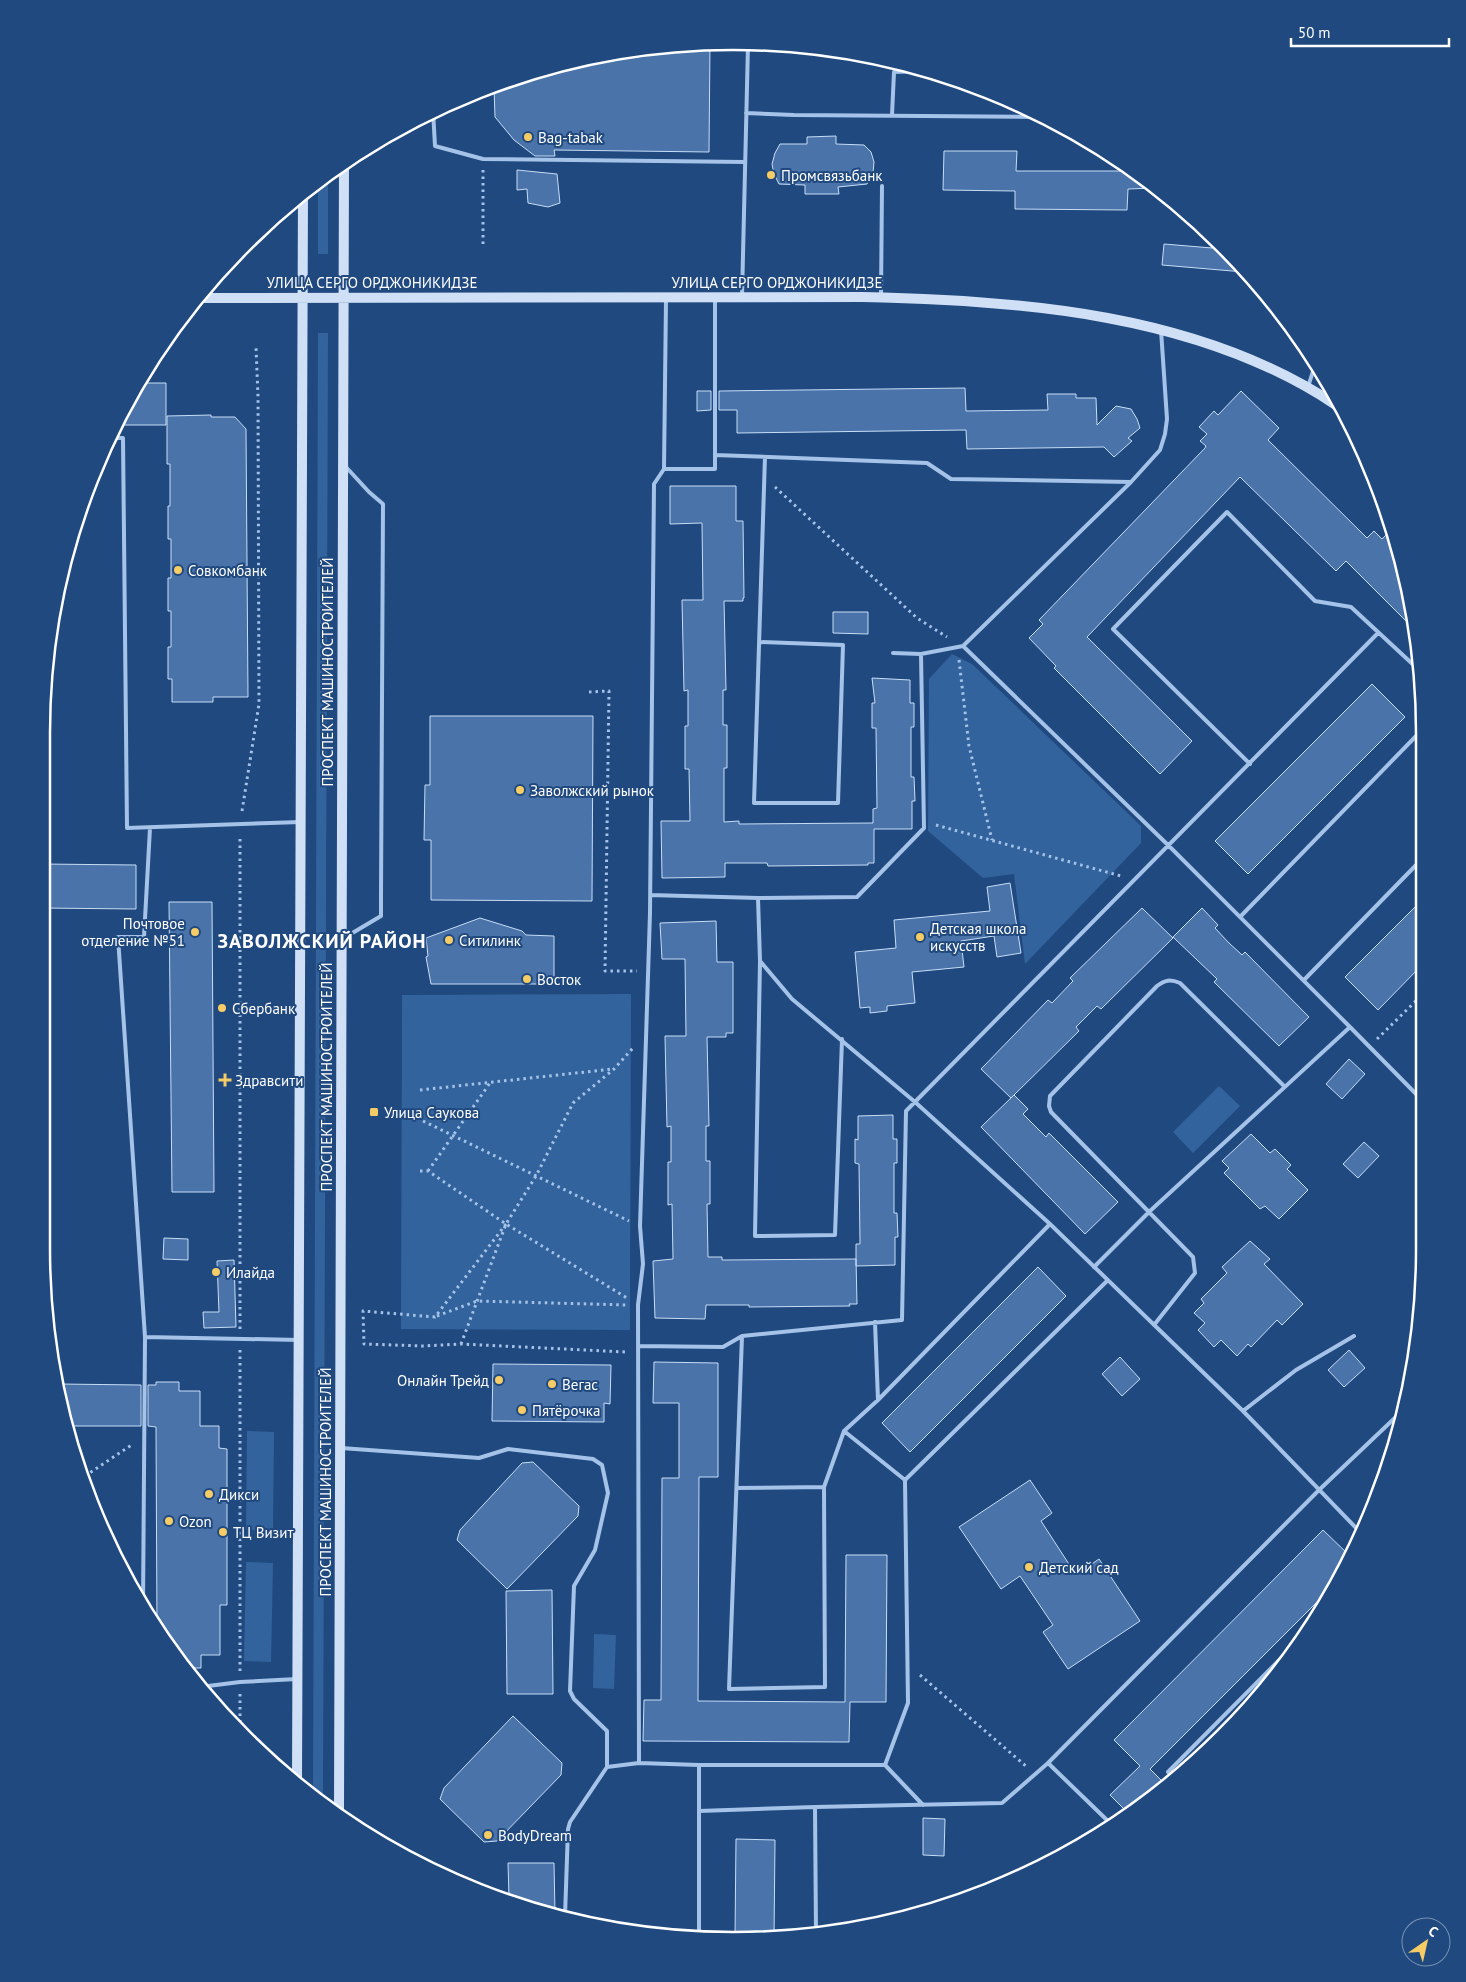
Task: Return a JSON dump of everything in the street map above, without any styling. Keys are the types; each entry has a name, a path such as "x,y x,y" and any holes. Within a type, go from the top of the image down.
{"main road":[{"name":"ПРОСПЕКТ МАШИНОСТРОИТЕЛЕЙ","path":"339,1806 344,172"},
{"name":"ПРОСПЕКТ МАШИНОСТРОИТЕЛЕЙ","path":"297,1775 303,203"},
{"name":"УЛИЦА СЕРГО ОРДЖОНИКИДЗЕ","path":"207,298 881,297 1003,304 1100,317 1161,329 1190,337 1237,355 1329,401"}],"lane":[{"path":"742,297 748,50"},
{"path":"892,115 894,72 904,72"},
{"path":"746,113 794,116 1028,117"},
{"path":"433,119 434,146 483,159 745,162"},
{"path":"881,297 882,186"},
{"path":"639,1763 638,1305 643,1264 640,1226 649,971 654,484 664,469 666,297"},
{"path":"664,469 715,469 715,297"},
{"path":"893,653 922,654 963,646 1131,482 1160,450 1167,419 1161,329"},
{"path":"1307,389 1312,373"},
{"path":"117,438 123,438 127,828 300,822"},
{"path":"715,455 927,463 951,479 1131,482"},
{"path":"759,642 843,645 838,802 754,803 764,476 765,457"},
{"path":"342,939 381,916 383,523 383,504 369,492 343,463"},
{"path":"1250,764 1113,629 1226,512 1315,601 1351,607 1412,664"},
{"path":"638,1346 723,1347 742,1336 902,1320 906,1111 1378,633"},
{"path":"963,646 1240,916 1416,1094"},
{"path":"650,894 758,898 857,897 924,828 922,654"},
{"path":"1240,916 1416,736"},
{"path":"143,1592 145,1337 118,936 144,937 150,828"},
{"path":"1304,980 1416,866"},
{"path":"758,898 760,961 755,1236 835,1235 842,1040"},
{"path":"760,961 792,999 915,1102 1050,1224 1243,1411 1356,1528"},
{"path":"1154,1325 1195,1273 1193,1257 1051,1112 1048,1100 1053,1090 1157,986 1172,980 1180,983 1284,1086"},
{"path":"1094,1267 1150,1211 1350,1026"},
{"path":"742,1336 729,1689 825,1687 824,1487 844,1431 878,1400 1050,1224"},
{"path":"885,1765 908,1703 906,1480 1107,1281"},
{"path":"875,1322 878,1400"},
{"path":"1243,1411 1296,1370 1354,1336"},
{"path":"145,1337 299,1340"},
{"path":"699,1811 1002,1803 1048,1763 1320,1490 1395,1418"},
{"path":"844,1431 906,1480"},
{"path":"340,1448 479,1458 508,1449 593,1459 602,1464 608,1493 595,1550 574,1586 570,1691 574,1699 607,1731 607,1767 570,1822 568,1829 565,1911"},
{"path":"737,1488 824,1487"},
{"path":"1170,1774 1168,1772 1277,1662"},
{"path":"208,1686 297,1679"},
{"path":"607,1767 639,1763 699,1765 885,1765 923,1805"},
{"path":"1048,1763 1107,1820"},
{"path":"698,1931 699,1765"},
{"path":"815,1807 816,1927"}],"path":[{"path":"483,159 483,244"},
{"path":"240,1721 240,825 259,704 258,396 256,347"},
{"path":"764,476 917,618 963,646"},
{"path":"957,647 969,746 992,840"},
{"path":"589,692 609,691 605,971 649,971"},
{"path":"924,822 1135,880"},
{"path":"1370,1047 1416,1001"},
{"path":"435,1317 506,1224 536,1176 573,1103 614,1069 647,1032"},
{"path":"420,1090 614,1069"},
{"path":"428,1171 490,1082"},
{"path":"423,1120 640,1226"},
{"path":"420,1171 428,1171 506,1224 638,1305"},
{"path":"461,1344 506,1224"},
{"path":"638,1305 477,1301 435,1317 364,1311 364,1344 423,1346 461,1344 639,1353"},
{"path":"88,1474 144,1437"},
{"path":"908,1664 1035,1774"}],"shaded area":[{"path":"328,183 328,254 318,254 318,190"},
{"path":"318,333 328,333 323,1795 313,1788"},
{"path":"952,654 972,664 1141,826 1141,843 1025,964 1014,874 983,878 928,831 929,679"},
{"path":"631,994 630,1330 401,1329 402,995"},
{"path":"1219,1086 1240,1106 1193,1153 1173,1132"},
{"path":"247,1431 274,1432 273,1531 246,1530"},
{"path":"246,1562 273,1563 271,1662 244,1661"},
{"path":"594,1634 616,1635 614,1689 593,1688"}],"building":[{"path":"688,51 710,51 709,152 554,150 555,156 535,156 514,140 495,117 494,93 513,86 556,73 600,63"},
{"path":"836,136 836,144 864,145 871,152 874,162 873,173 867,184 838,187 839,194 805,194 805,185 779,184 772,164 780,144 807,144 807,137"},
{"path":"944,151 1017,151 1016,171 1121,171 1145,188 1128,189 1127,210 1015,209 1015,191 943,190"},
{"path":"517,170 557,174 560,203 548,207 528,203 527,189 517,190"},
{"path":"1164,244 1212,248 1212,246 1236,271 1162,265"},
{"path":"147,383 166,383 166,425 123,425"},
{"path":"965,388 966,411 1048,410 1047,394 1076,394 1076,398 1096,398 1097,425 1116,406 1131,409 1140,428 1128,438 1132,441 1114,457 1104,447 967,449 966,430 737,433 737,410 719,410 719,391"},
{"path":"697,391 711,391 711,410 697,411"},
{"path":"1241,391 1279,428 1268,440 1367,538 1374,531 1382,539 1386,534 1393,556 1406,621 1346,561 1336,571 1240,477 1087,637 1192,741 1160,774 1054,668 1056,666 1029,638 1043,624 1039,620 1205,448 1206,446 1200,441 1207,434 1199,427 1214,411 1218,415"},
{"path":"211,415 211,417 235,417 246,429 248,697 213,697 213,702 172,702 172,679 168,679 168,647 171,647 171,611 168,611 168,578 171,578 171,539 168,539 170,464 167,464 167,416"},
{"path":"670,486 736,486 736,521 743,521 744,598 743,601 724,601 726,690 723,690 723,725 727,725 727,768 724,768 724,822 739,821 739,824 873,823 873,809 877,808 876,728 872,728 872,703 875,703 872,678 910,680 910,703 914,703 914,727 911,727 911,777 914,777 915,801 912,801 912,829 874,829 874,863 868,863 868,865 768,866 767,863 725,863 725,877 662,878 661,821 690,821 689,769 685,769 685,726 688,726 688,690 684,691 682,600 703,600 702,523 670,524"},
{"path":"833,612 868,612 868,634 833,633"},
{"path":"1372,684 1405,717 1248,874 1215,841"},
{"name":"Заволжский рынок","path":"430,716 593,716 592,901 431,900 431,840 424,840 425,785 430,785"},
{"path":"50,864 136,865 136,909 50,908"},
{"path":"1010,883 1021,953 997,957 994,936 961,941 964,967 912,972 915,1003 887,1006 887,1011 870,1013 870,1007 860,1008 855,952 896,948 894,920 990,911 987,887"},
{"path":"169,902 212,902 214,1192 172,1192"},
{"path":"1416,906 1416,971 1378,1010 1345,977"},
{"path":"1142,908 1173,938 1101,1009 1097,1006 1076,1027 1079,1031 1011,1098 981,1069 1048,1000 1052,1003 1073,981 1070,978"},
{"path":"1202,908 1218,925 1215,928 1228,942 1242,955 1245,952 1309,1017 1279,1046 1214,982 1217,979 1173,937"},
{"path":"480,918 522,931 526,935 554,936 554,984 431,984 426,957 428,956 426,938"},
{"path":"716,921 717,962 733,962 733,1033 726,1033 726,1037 707,1037 709,1126 706,1126 706,1161 710,1161 710,1204 707,1204 708,1257 722,1257 722,1260 856,1259 857,1304 849,1304 850,1306 749,1307 749,1305 706,1305 705,1319 655,1318 653,1261 673,1259 672,1204 668,1205 668,1162 671,1162 671,1126 667,1127 665,1036 686,1036 685,959 662,959 660,923"},
{"path":"1349,1059 1365,1074 1342,1099 1326,1084"},
{"path":"1014,1095 1028,1109 1023,1114 1046,1137 1049,1133 1118,1202 1085,1234 981,1127"},
{"path":"893,1115 893,1139 897,1139 897,1163 894,1163 894,1213 897,1213 898,1237 895,1237 895,1265 856,1266 856,1244 860,1244 859,1164 855,1163 855,1139 858,1140 858,1116"},
{"path":"1251,1134 1270,1153 1275,1149 1291,1165 1287,1169 1308,1190 1279,1219 1265,1206 1260,1209 1224,1173 1229,1168 1222,1161"},
{"path":"1364,1142 1379,1156 1358,1178 1343,1164"},
{"path":"164,1238 188,1239 188,1260 163,1259"},
{"path":"1250,1241 1270,1259 1264,1264 1303,1304 1282,1325 1277,1320 1251,1347 1248,1344 1237,1356 1221,1340 1214,1347 1198,1330 1205,1323 1194,1313 1204,1303 1201,1299 1227,1273 1222,1267"},
{"path":"234,1260 236,1327 204,1328 203,1312 219,1312 217,1261"},
{"path":"1038,1267 1066,1296 910,1452 882,1423"},
{"path":"1349,1350 1365,1368 1344,1387 1328,1370"},
{"path":"1120,1357 1140,1379 1122,1396 1102,1374"},
{"path":"654,1362 718,1363 718,1477 699,1477 698,1701 845,1702 846,1555 887,1555 886,1702 850,1702 849,1742 643,1741 644,1700 661,1700 662,1478 679,1478 679,1403 653,1403"},
{"name":"Вегас","path":"493,1364 611,1365 610,1404 604,1403 604,1422 492,1421"},
{"path":"156,1382 179,1382 179,1391 200,1391 200,1426 219,1426 219,1448 227,1449 227,1605 220,1605 220,1655 201,1655 201,1668 193,1668 157,1615 156,1427 148,1426 148,1385 156,1385"},
{"path":"63,1384 141,1385 141,1426 73,1426"},
{"path":"533,1462 579,1506 578,1516 507,1589 457,1540 460,1530 522,1463"},
{"name":"Детский сад","path":"1030,1480 1052,1513 1041,1521 1076,1575 1099,1559 1140,1621 1068,1669 1043,1632 1053,1625 1020,1576 1001,1589 959,1527"},
{"path":"1323,1530 1346,1552 1316,1603 1150,1769 1162,1781 1124,1809 1110,1795 1140,1766 1114,1740"},
{"path":"552,1590 553,1694 507,1694 506,1591"},
{"path":"513,1716 562,1763 561,1775 497,1841 484,1842 440,1799 444,1788"},
{"path":"923,1818 945,1819 944,1856 923,1855"},
{"path":"736,1839 775,1840 774,1931 735,1932"},
{"path":"508,1863 554,1863 555,1909 509,1894"}],"place":[{"name":"Bag-tabak","path":"528,137"},
{"name":"Промсвязьбанк","path":"771,175"},
{"name":"Совкомбанк","path":"178,570"},
{"name":"Заволжский рынок","path":"520,790"},
{"name":"Почтовое отделение №51","path":"195,932"},
{"name":"Детская школа искусств","path":"920,937"},
{"name":"Ситилинк","path":"449,940"},
{"name":"Восток","path":"527,979"},
{"name":"Сбербанк","path":"222,1008"},
{"name":"Здравсити","path":"225,1080"},
{"name":"Улица Саукова","path":"374,1112"},
{"name":"Илайда","path":"216,1272"},
{"name":"Онлайн Трейд","path":"499,1380"},
{"name":"Вегас","path":"552,1384"},
{"name":"Пятёрочка","path":"522,1410"},
{"name":"Дикси","path":"209,1494"},
{"name":"Ozon","path":"169,1521"},
{"name":"ТЦ Визит","path":"223,1532"},
{"name":"Детский сад","path":"1029,1567"},
{"name":"BodyDream","path":"488,1835"}],"district":[{"name":"ЗАВОЛЖСКИЙ РАЙОН","path":"322,941"}]}
